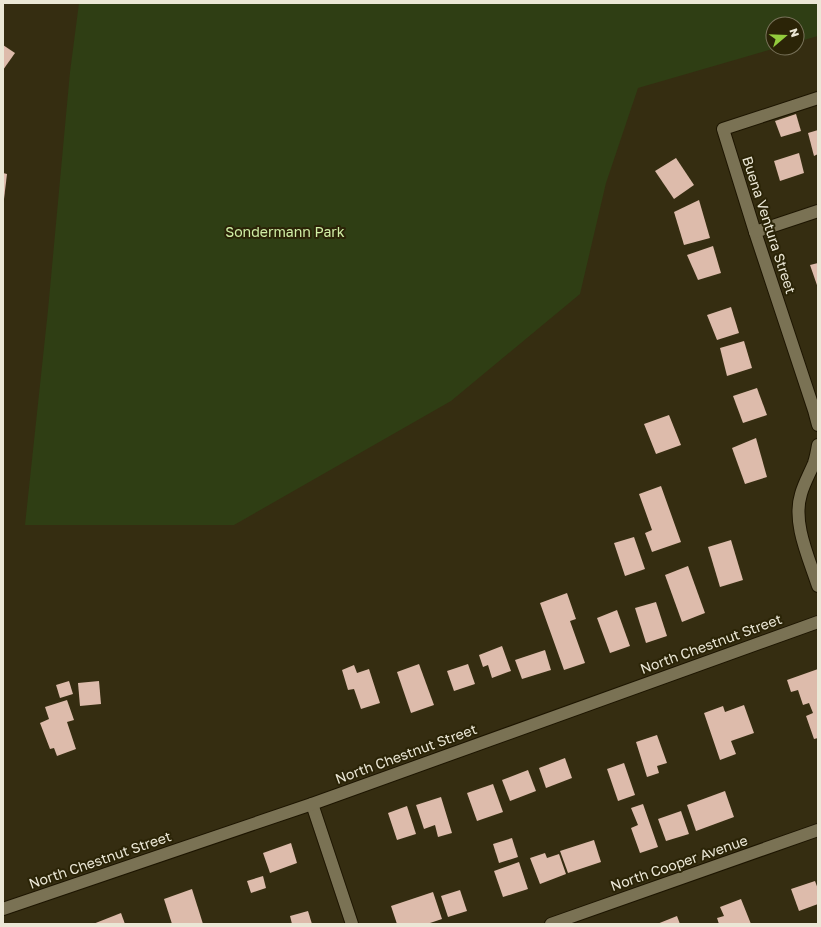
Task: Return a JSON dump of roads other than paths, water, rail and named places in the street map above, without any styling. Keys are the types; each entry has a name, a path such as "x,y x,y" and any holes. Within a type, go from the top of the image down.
{"street":[{"name":"Buena Ventura Street","path":"818,98 723,129 818,425"},
{"path":"755,232 818,211"},
{"path":"818,445 814,461 801,494 798,516 801,536 818,586"},
{"name":"North Chestnut Street","path":"3,909 312,804 818,622"},
{"path":"312,804 352,924"},
{"name":"North Cooper Avenue","path":"551,924 818,830"}],"park label":[{"name":"Sondermann Park","path":"285,232"}]}
